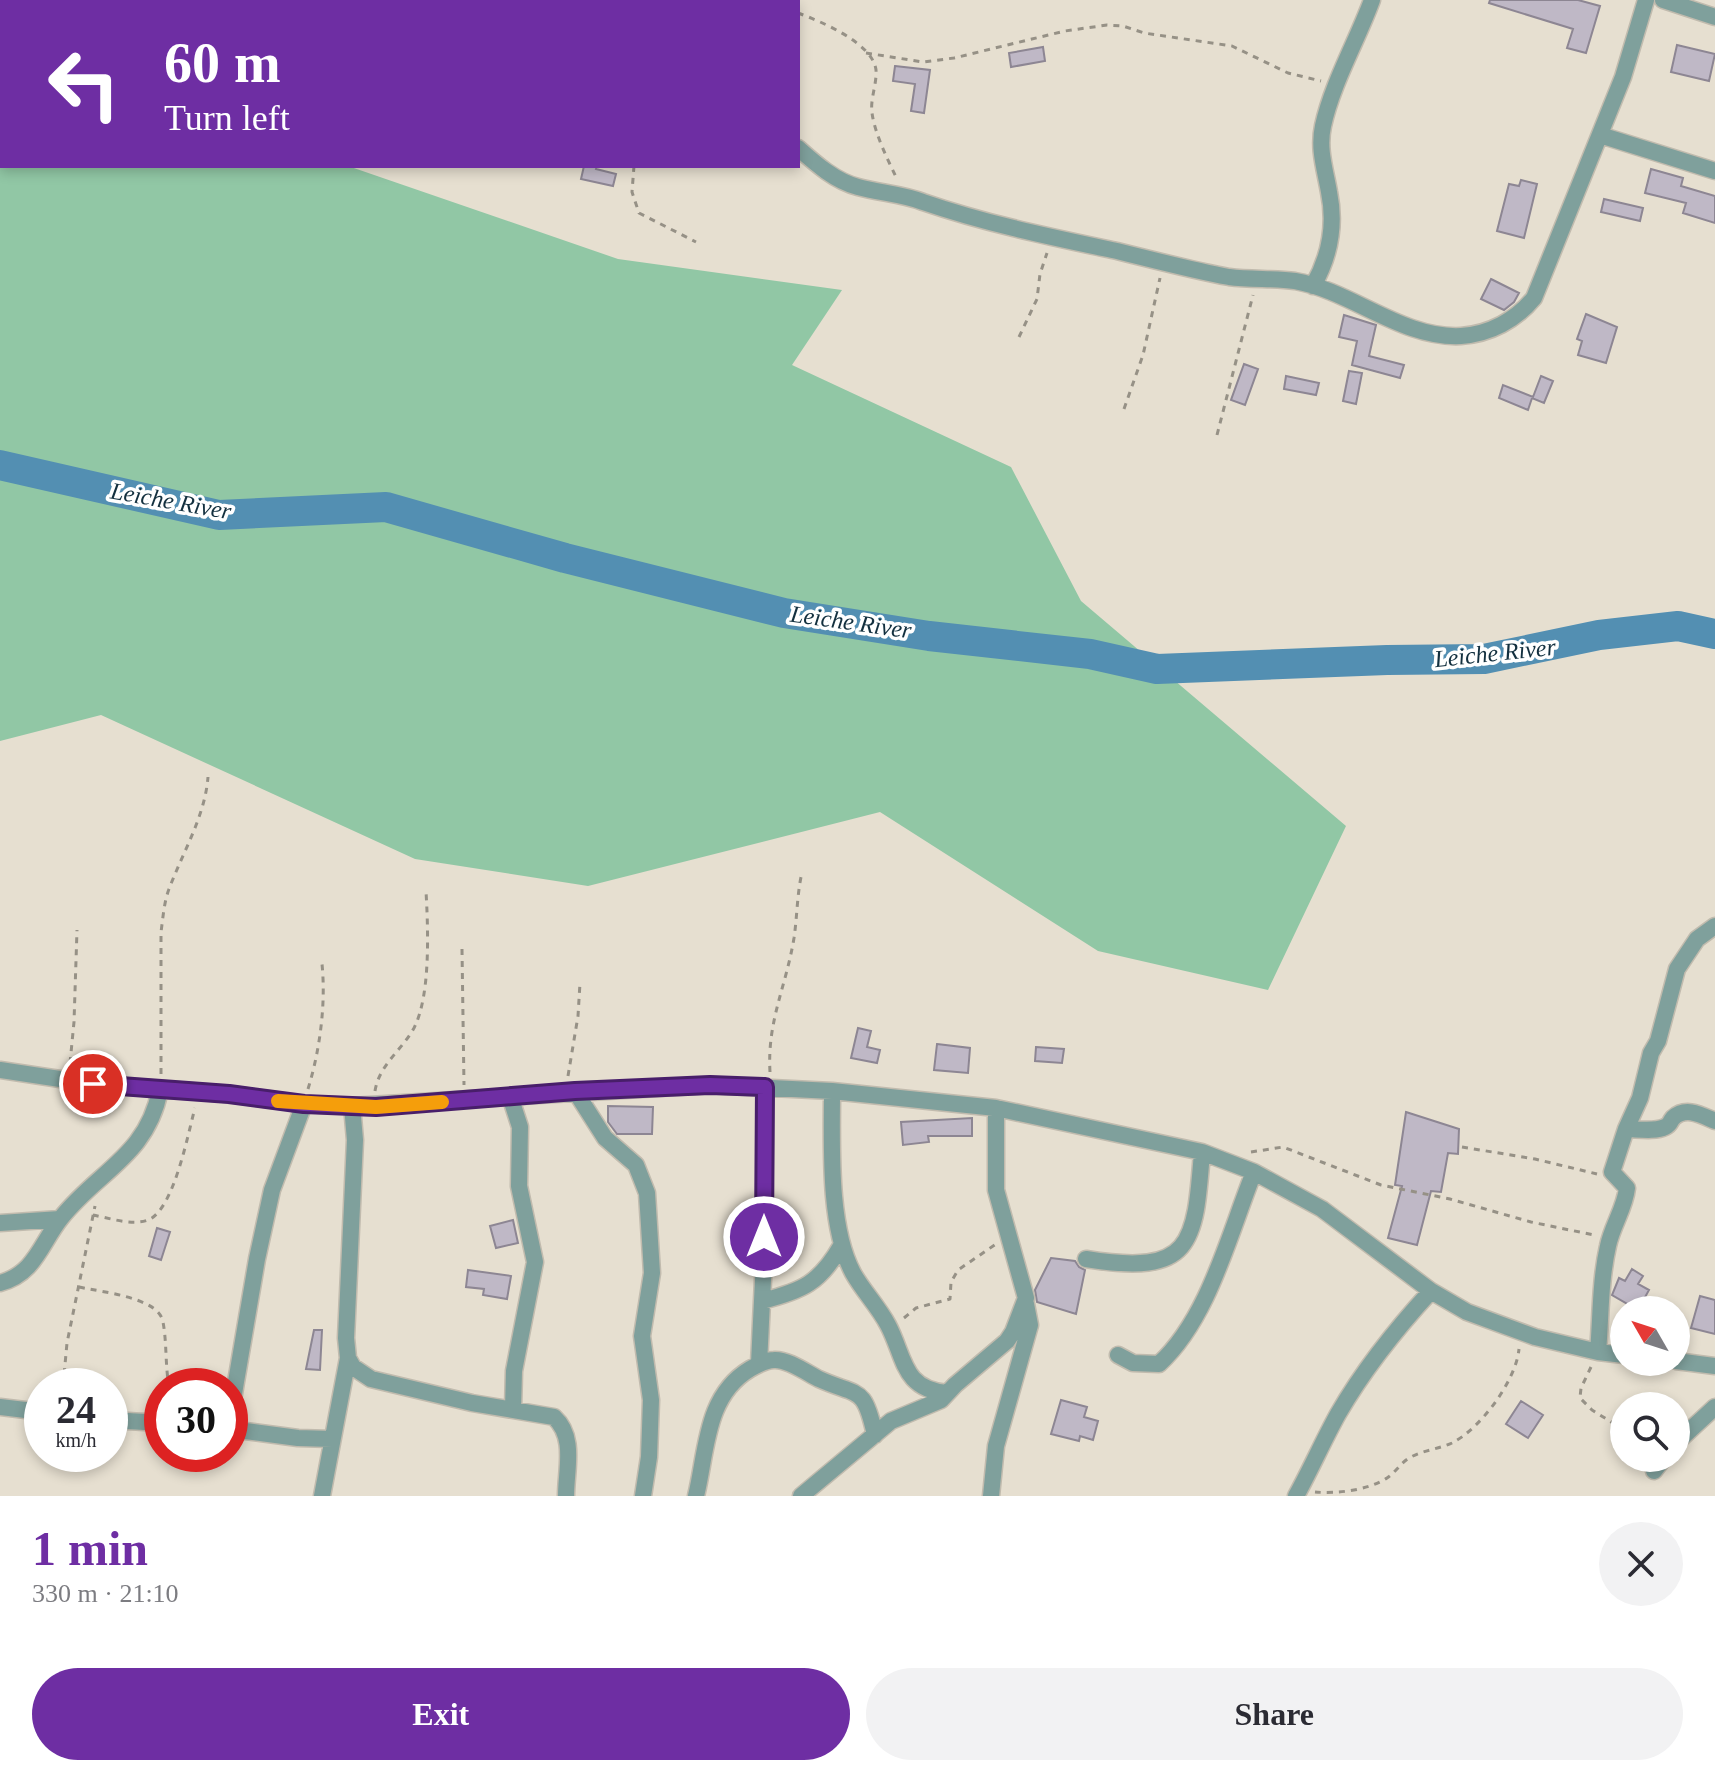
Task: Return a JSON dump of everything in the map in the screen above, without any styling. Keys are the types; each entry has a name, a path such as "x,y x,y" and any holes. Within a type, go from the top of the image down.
{"street":[{"path":"1313,286 1324,267 1333,213 1320,155 1323,126 1372,0"},
{"path":"800,149 845,182 906,196 957,214 1163,263 1257,280 1294,281 1433,334 1461,336 1503,324 1522,313 1534,298 1623,77 1646,0"},
{"path":"1663,0 1715,17"},
{"path":"1600,135 1715,171"},
{"path":"1598,1352 1605,1259 1627,1188 1612,1172 1640,1098 1677,969 1697,939 1715,926"},
{"path":"0,1070 93,1084 304,1104 376,1107 572,1091 710,1085 832,1091 996,1108 1202,1152 1230,1162 1322,1209 1431,1291 1467,1312 1520,1332 1610,1353"},
{"path":"759,1364 768,1087"},
{"path":"0,1283 24,1272 36,1259 60,1219 126,1157 155,1113 160,1090"},
{"path":"572,1091 605,1138 636,1165 647,1193 652,1273 642,1336 651,1400 649,1457 643,1496"},
{"path":"832,1091 832,1154 841,1246 854,1275 888,1326 910,1376 928,1390 947,1393"},
{"path":"510,1096 520,1127 519,1186 535,1262 514,1371 513,1409"},
{"path":"238,1368 272,1190 304,1104"},
{"path":"322,1496 348,1358 346,1338 355,1140 352,1106"},
{"path":"991,1496 996,1446 1030,1325 996,1190 996,1108"},
{"path":"1626,1129 1660,1129 1685,1111 1715,1121"},
{"path":"1086,1259 1132,1264 1172,1255 1183,1247 1195,1220 1202,1152"},
{"path":"1118,1355 1133,1363 1159,1364 1173,1351 1193,1321 1213,1277 1254,1172"},
{"path":"0,1223 60,1219"},
{"path":"762,1301 785,1295 819,1278 841,1246"},
{"path":"1298,1493 1333,1423 1361,1378 1400,1325 1431,1291"},
{"path":"801,1496 891,1421 941,1400 1007,1341 1026,1304"},
{"path":"348,1358 358,1372 371,1379 420,1392 554,1417 565,1427 568,1442 566,1496"},
{"path":"696,1496 711,1417 732,1384 759,1364 774,1360 783,1362 858,1393 869,1408 875,1435"},
{"path":"1690,1363 1715,1366"},
{"path":"0,1407 24,1410"},
{"path":"1690,1430 1715,1407"},
{"path":"248,1431 332,1439"}],"path":[{"path":"800,14 833,28 875,62 872,111 906,196"},
{"path":"866,53 923,62 954,58 1065,31 1123,26 1144,33 1232,46 1288,73 1337,86"},
{"path":"634,168 632,192 639,213 696,242"},
{"path":"1019,337 1037,299 1040,274 1054,239"},
{"path":"1124,409 1143,355 1163,263"},
{"path":"1217,435 1257,280"},
{"path":"160,1090 161,932 164,912 168,891 207,790 208,777"},
{"path":"768,1087 770,1032 794,939 801,877"},
{"path":"376,1107 375,1093 381,1071 408,1038 420,1013 426,967 426,891"},
{"path":"68,1079 74,1022 77,930"},
{"path":"462,949 464,1101"},
{"path":"304,1104 320,1026 322,964"},
{"path":"572,1091 568,1072 578,1016 580,983"},
{"path":"92,1215 140,1222 151,1219 161,1208 175,1180 199,1093"},
{"path":"1230,1162 1248,1153 1283,1147 1381,1185 1609,1238"},
{"path":"1462,1147 1559,1163 1600,1174 1612,1172"},
{"path":"65,1368 92,1215 102,1179"},
{"path":"888,1326 916,1308 950,1299 951,1282 958,1270 1010,1237"},
{"path":"79,1287 136,1299 156,1311 163,1320 165,1368"},
{"path":"1298,1493 1372,1485 1389,1477 1410,1457 1454,1442 1507,1385 1519,1355 1520,1332"},
{"path":"1598,1352 1581,1388 1580,1398 1610,1421"}],"green space":[{"path":"0,168 354,168 618,259 842,290 792,365 1011,467 1081,601 1346,826 1268,990 1098,951 880,812 588,886 415,859 101,715 0,741"}],"building":[{"path":"1490,0 1578,0 1600,6 1586,53 1567,48 1573,29 1489,3"},
{"path":"1677,45 1715,54 1709,81 1671,72"},
{"path":"1043,47 1045,61 1011,67 1009,53"},
{"path":"895,66 930,70 924,113 911,111 915,84 893,81"},
{"path":"584,168 616,174 613,186 581,179"},
{"path":"1651,169 1683,178 1681,186 1715,196 1715,223 1683,213 1686,203 1645,193"},
{"path":"1521,180 1537,184 1524,238 1497,231 1509,184 1519,186"},
{"path":"1604,199 1643,208 1640,221 1601,212"},
{"path":"1491,279 1519,293 1504,310 1481,299"},
{"path":"1586,314 1617,327 1606,363 1578,355 1582,341 1577,339"},
{"path":"1344,315 1376,325 1369,356 1404,365 1400,378 1352,365 1357,341 1339,337"},
{"path":"1244,364 1258,369 1245,405 1231,400"},
{"path":"1349,371 1362,373 1356,404 1343,401"},
{"path":"1286,376 1319,383 1316,395 1284,389"},
{"path":"1541,376 1553,381 1544,403 1532,398 1528,410 1499,398 1503,385 1533,397"},
{"path":"858,1028 871,1031 867,1047 880,1050 877,1063 851,1058"},
{"path":"937,1044 970,1048 968,1073 934,1070"},
{"path":"1036,1047 1064,1049 1062,1063 1035,1061"},
{"path":"608,1106 653,1107 652,1134 617,1134 608,1122"},
{"path":"1406,1112 1459,1129 1458,1154 1448,1153 1441,1192 1431,1191 1417,1245 1388,1238 1402,1186 1395,1185"},
{"path":"972,1118 972,1136 928,1136 929,1142 903,1145 901,1122"},
{"path":"513,1220 518,1243 496,1248 490,1226"},
{"path":"157,1228 170,1232 161,1260 149,1256"},
{"path":"1051,1258 1075,1261 1085,1270 1076,1314 1037,1302 1035,1290"},
{"path":"1632,1269 1643,1276 1638,1284 1649,1290 1646,1296 1612,1295 1619,1278 1625,1281"},
{"path":"468,1270 511,1276 507,1299 483,1295 484,1289 466,1287"},
{"path":"1700,1296 1715,1300 1715,1334 1691,1328"},
{"path":"314,1330 322,1330 320,1370 306,1369"},
{"path":"1061,1400 1087,1407 1084,1417 1098,1421 1093,1440 1080,1436 1079,1441 1051,1434"},
{"path":"1521,1401 1543,1415 1528,1438 1506,1424"}],"waterway":[{"name":"Leiche River","path":"0,465 219,515 386,507 565,558 784,613 929,636 1090,654 1157,669 1484,659 1599,635 1678,626 1715,634"}],"slow traffic":[{"path":"278,1101 376,1107 442,1102"}],"route":[{"path":"93,1084 229,1094 304,1104 376,1107 575,1091 710,1085 765,1087 764,1237"}]}
